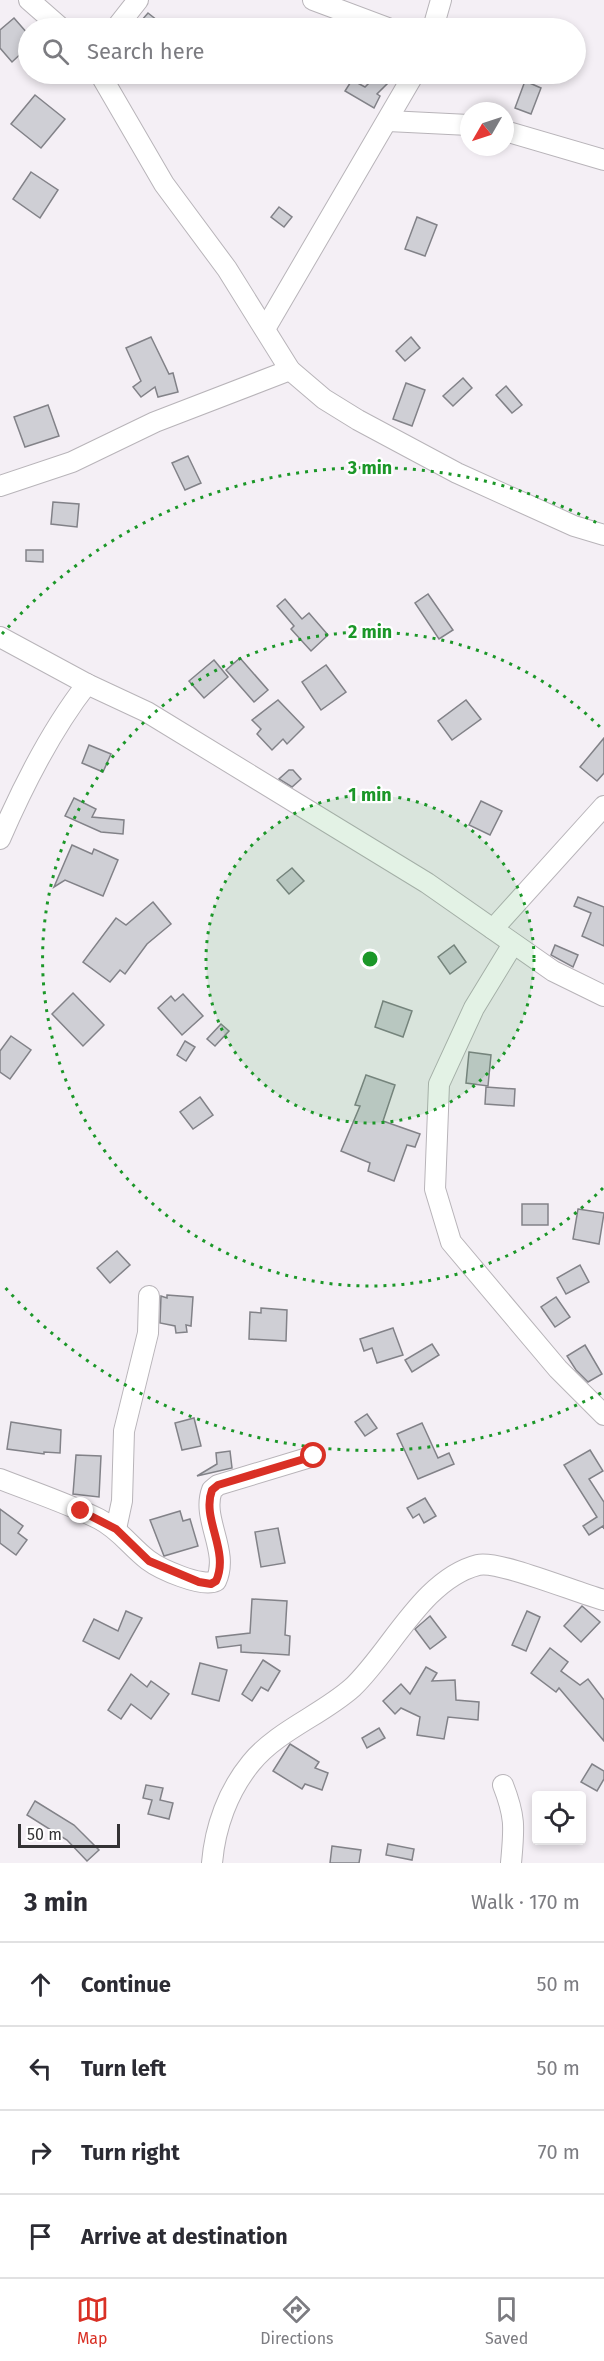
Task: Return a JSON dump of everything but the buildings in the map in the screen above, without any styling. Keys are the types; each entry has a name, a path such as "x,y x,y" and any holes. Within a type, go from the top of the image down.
{"street":[{"path":"29,0 50,18"},
{"path":"124,18 138,0"},
{"path":"313,0 361,18"},
{"path":"436,18 441,0"},
{"path":"106,84 164,184 227,270 290,370 324,399 349,415 457,473 574,526 604,535"},
{"path":"264,328 408,84"},
{"path":"388,121 460,125"},
{"path":"514,134 604,160"},
{"path":"0,486 72,462 155,422 290,370"},
{"path":"0,637 87,684 147,712 427,883 553,971 604,996"},
{"path":"0,839 15,804 67,709 87,684"},
{"path":"493,930 604,806"},
{"path":"513,944 474,1008 439,1084 435,1190 451,1242 558,1369 604,1415"},
{"path":"116,1529 122,1501 124,1431 148,1333 149,1296"},
{"path":"0,1479 81,1511 116,1529 149,1561 199,1582 211,1584 216,1581 221,1566 209,1506 212,1490 218,1485 314,1456"},
{"path":"212,1863 222,1814 237,1783 251,1762 267,1746 352,1687 422,1605 465,1569 482,1564 500,1565 604,1600"},
{"path":"503,1785 512,1807 515,1829 511,1863"}],"route":[{"path":"81,1511 116,1529 149,1561 199,1582 211,1584 216,1581 221,1566 209,1506 212,1490 218,1485 256,1476 314,1456"}]}
